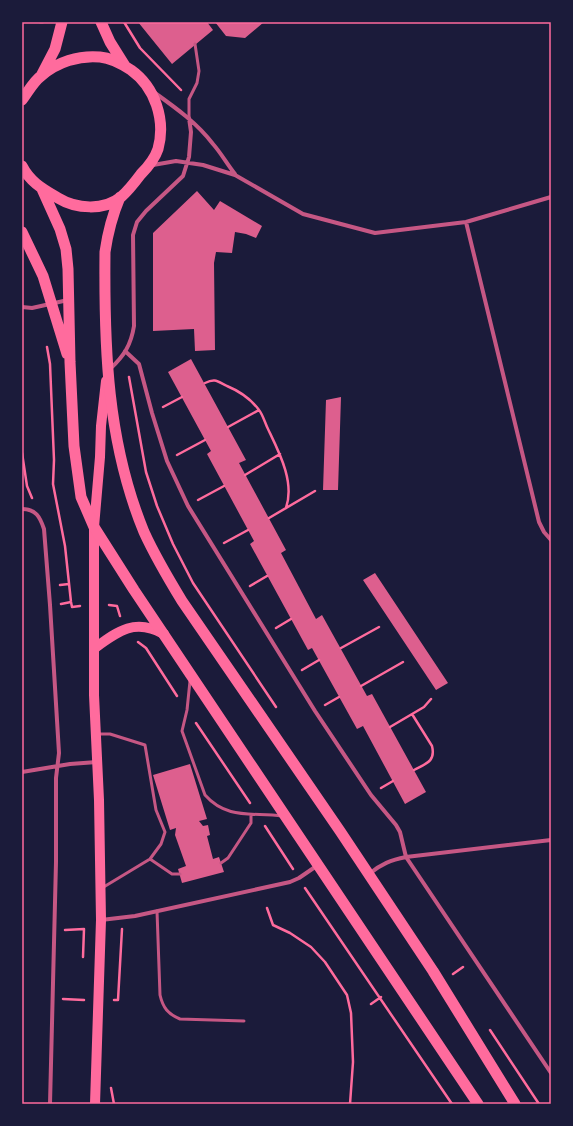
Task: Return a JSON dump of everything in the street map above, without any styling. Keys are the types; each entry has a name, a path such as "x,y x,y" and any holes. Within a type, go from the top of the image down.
{"highway":[{"path":"24,95 40,76 55,49 62,22"},
{"path":"101,22 110,42 125,67"},
{"path":"40,76 66,62 87,57 103,57 125,67 143,81 149,88 158,111 160,125 158,149 148,166 120,197 111,218 105,252 107,371 123,471 145,532 161,567 182,601 441,982 515,1104"},
{"path":"24,171 42,189 65,203 84,207 103,205 120,197"},
{"path":"42,189 60,229 66,249 70,299 70,362 74,446 81,497 94,528 129,584 478,1104"},
{"path":"22,232 39,266 70,362"}],"main road":[{"path":"95,1104 101,924 94,695 94,528 101,426 107,371"},
{"path":"95,648 111,637 133,627 144,626 154,628 164,634"}],"street":[{"path":"149,88 189,118 213,144 235,175"},
{"path":"107,371 120,360 130,343 134,326 133,235 137,222 146,211 183,176 188,162 191,132 189,118"},
{"path":"148,166 170,162 203,164 235,175 303,214 375,233 466,222 551,197"},
{"path":"466,222 539,522 544,532 551,540"},
{"path":"22,307 32,308 70,299"},
{"path":"125,351 139,364 167,461 176,484 188,506 293,676 371,795 396,825 400,832 406,857 551,1073"},
{"path":"22,509 32,511 39,516 44,529 46,541 59,753 56,778 55,931 50,1104"},
{"path":"22,772 57,766 97,762"},
{"path":"369,874 381,865 392,860 406,857 551,840"},
{"path":"101,924 290,882 299,878 318,865"}],"lane":[{"path":"189,118 189,99 197,83 199,71 195,44"},
{"path":"191,675 182,731 205,795 220,808 238,814 286,817"},
{"path":"96,734 110,734 145,745 156,810 166,832 161,844 150,860 100,889"},
{"path":"221,863 228,858 251,824 251,815"},
{"path":"150,860 172,874 180,874"},
{"path":"157,911 160,995 166,1011 180,1019 244,1021"}],"path":[{"path":"124,22 140,48 189,99"},
{"path":"46,340 50,364 54,460 53,484 65,546 72,607 80,606"},
{"path":"125,351 129,382 146,472 157,506 173,544 193,583 280,714"},
{"path":"205,383 215,380 234,388 259,410 280,454 287,475 290,495 286,508"},
{"path":"152,413 182,397"},
{"path":"228,427 259,410"},
{"path":"167,461 205,440"},
{"path":"22,453 27,486 32,498"},
{"path":"245,475 280,454"},
{"path":"188,506 224,486"},
{"path":"269,518 315,491"},
{"path":"214,549 248,530"},
{"path":"240,592 267,576"},
{"path":"57,585 69,584"},
{"path":"114,605 119,608 121,622"},
{"path":"341,648 379,627"},
{"path":"135,641 140,642 146,648 287,860"},
{"path":"293,676 319,660"},
{"path":"361,686 403,662"},
{"path":"390,727 424,707 431,699"},
{"path":"412,714 432,746 434,752 429,762 414,770"},
{"path":"308,892 381,997 452,1104"},
{"path":"268,908 273,925 290,933 311,947 325,962 347,995 351,1013 353,1062 350,1104"},
{"path":"55,931 101,924"},
{"path":"114,1000 118,1000 122,929"},
{"path":"452,974 463,967"},
{"path":"371,1004 381,997"},
{"path":"487,1026 539,1104"}],"building":[{"path":"138,22 207,22 213,30 172,64"},
{"path":"215,22 264,22 245,38 226,36"},
{"path":"197,191 214,210 220,201 262,226 256,238 235,232 232,253 216,252 214,263 215,350 195,351 194,329 153,331 153,233"},
{"path":"191,359 246,460 239,463 286,550 281,553 316,619 322,615 367,696 372,694 426,792 405,804 363,726 357,729 312,648 308,650 250,544 254,541 207,454 211,451 168,372"},
{"path":"341,397 338,490 323,490 326,400"},
{"path":"375,573 448,683 436,690 363,580"},
{"path":"190,764 207,819 199,821 203,826 208,825 210,835 207,836 213,859 219,857 224,872 182,883 178,869 186,866 175,835 176,828 170,830 153,775"}]}
